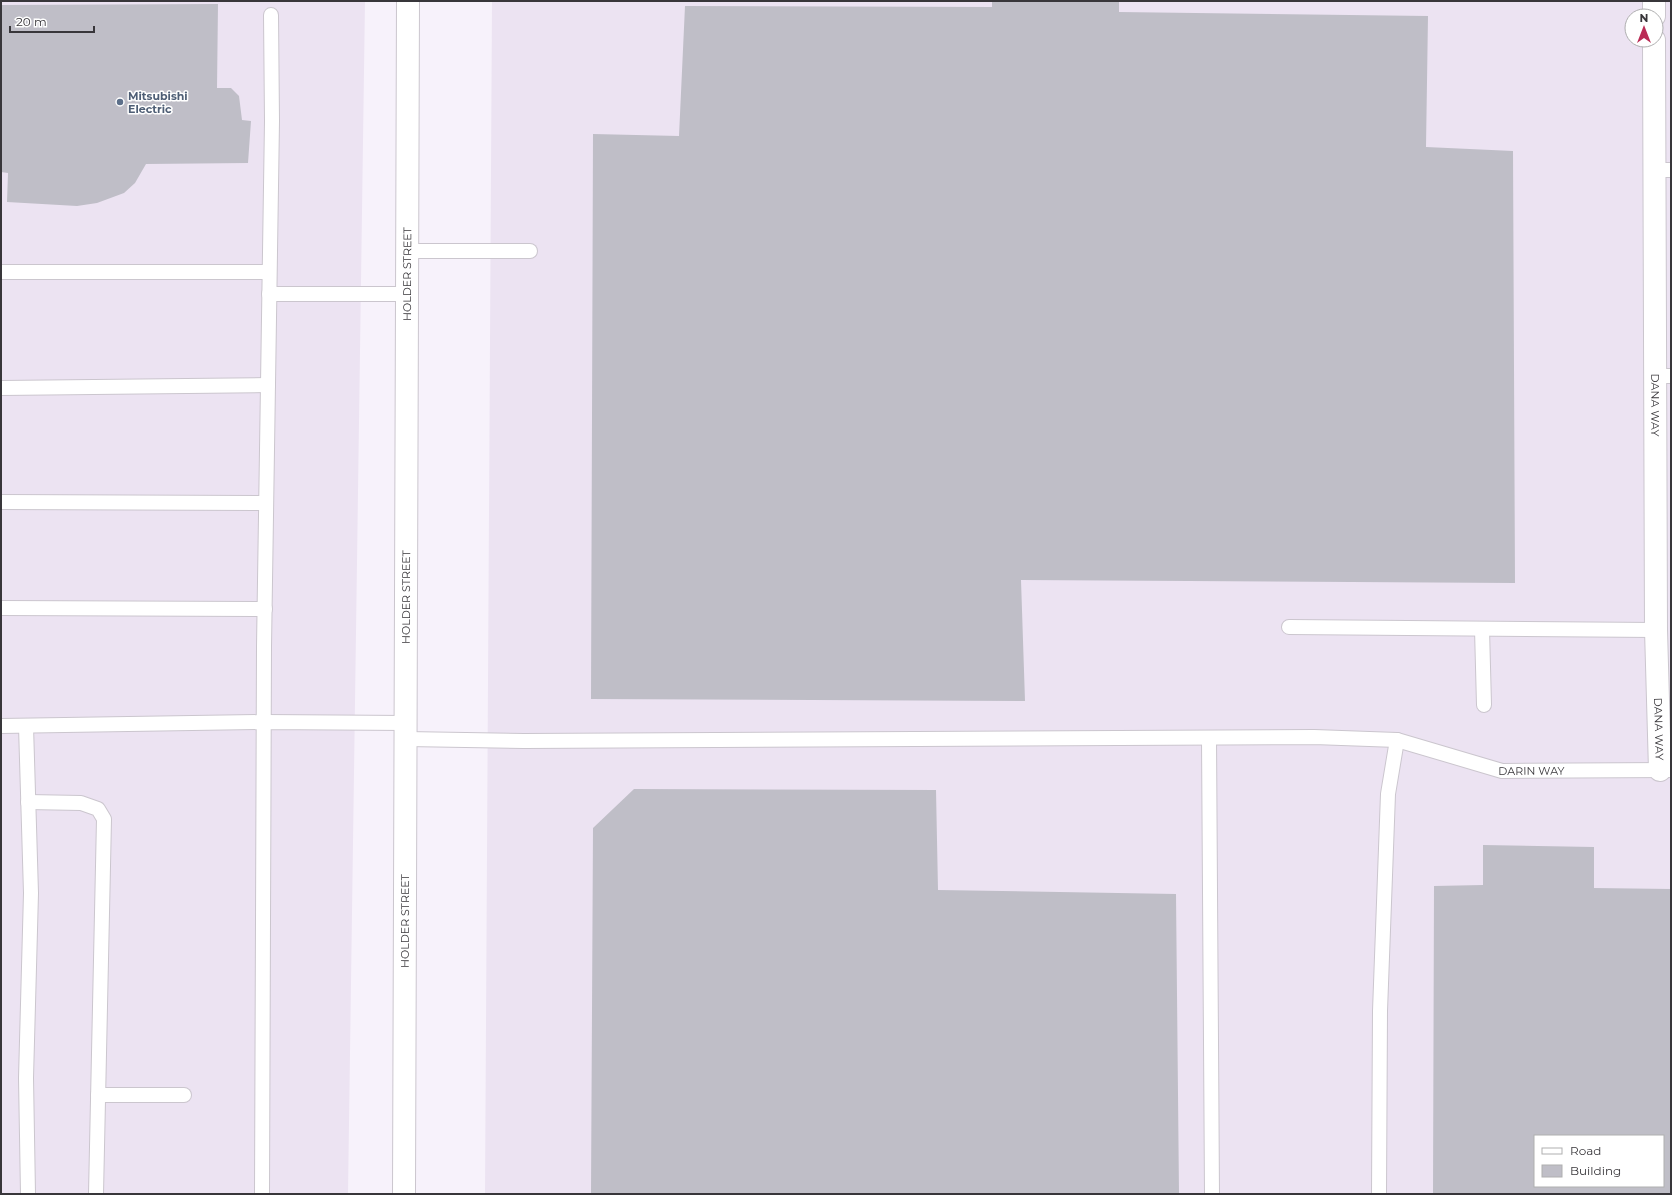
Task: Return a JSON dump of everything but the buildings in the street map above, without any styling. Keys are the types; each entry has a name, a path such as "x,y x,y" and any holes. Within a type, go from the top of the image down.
{"street":[{"name":"HOLDER STREET","path":"404,1194 408,1"},
{"name":"DANA WAY","path":"1655,48 1663,170 1663,376 1656,630 1666,770"}],"lane":[{"path":"262,1194 264,722 272,15"},
{"path":"407,251 530,251"},
{"path":"1,272 269,272"},
{"path":"269,294 407,294"},
{"path":"1,388 268,385"},
{"path":"1,502 266,504"},
{"path":"1,608 265,609"},
{"path":"1289,627 1656,630"},
{"path":"1482,629 1484,705"},
{"name":"DARIN WAY","path":"1,726 264,722 406,731 524,741 1314,737 1397,740 1502,771 1666,770"},
{"path":"26,726 31,893 26,1078 28,1194"},
{"path":"1209,738 1212,1194"},
{"path":"1378,1194 1380,1011 1388,794 1397,740"},
{"path":"28,802 81,803 98,809 104,819 96,1194"},
{"path":"98,1094 184,1096"}],"shaded area":[{"path":"1,1 365,1 348,1194 1,1194"},
{"path":"492,1 1671,1 1671,1194 485,1194"}],"place":[{"name":"Mitsubishi Electric","path":"120,102"}]}
